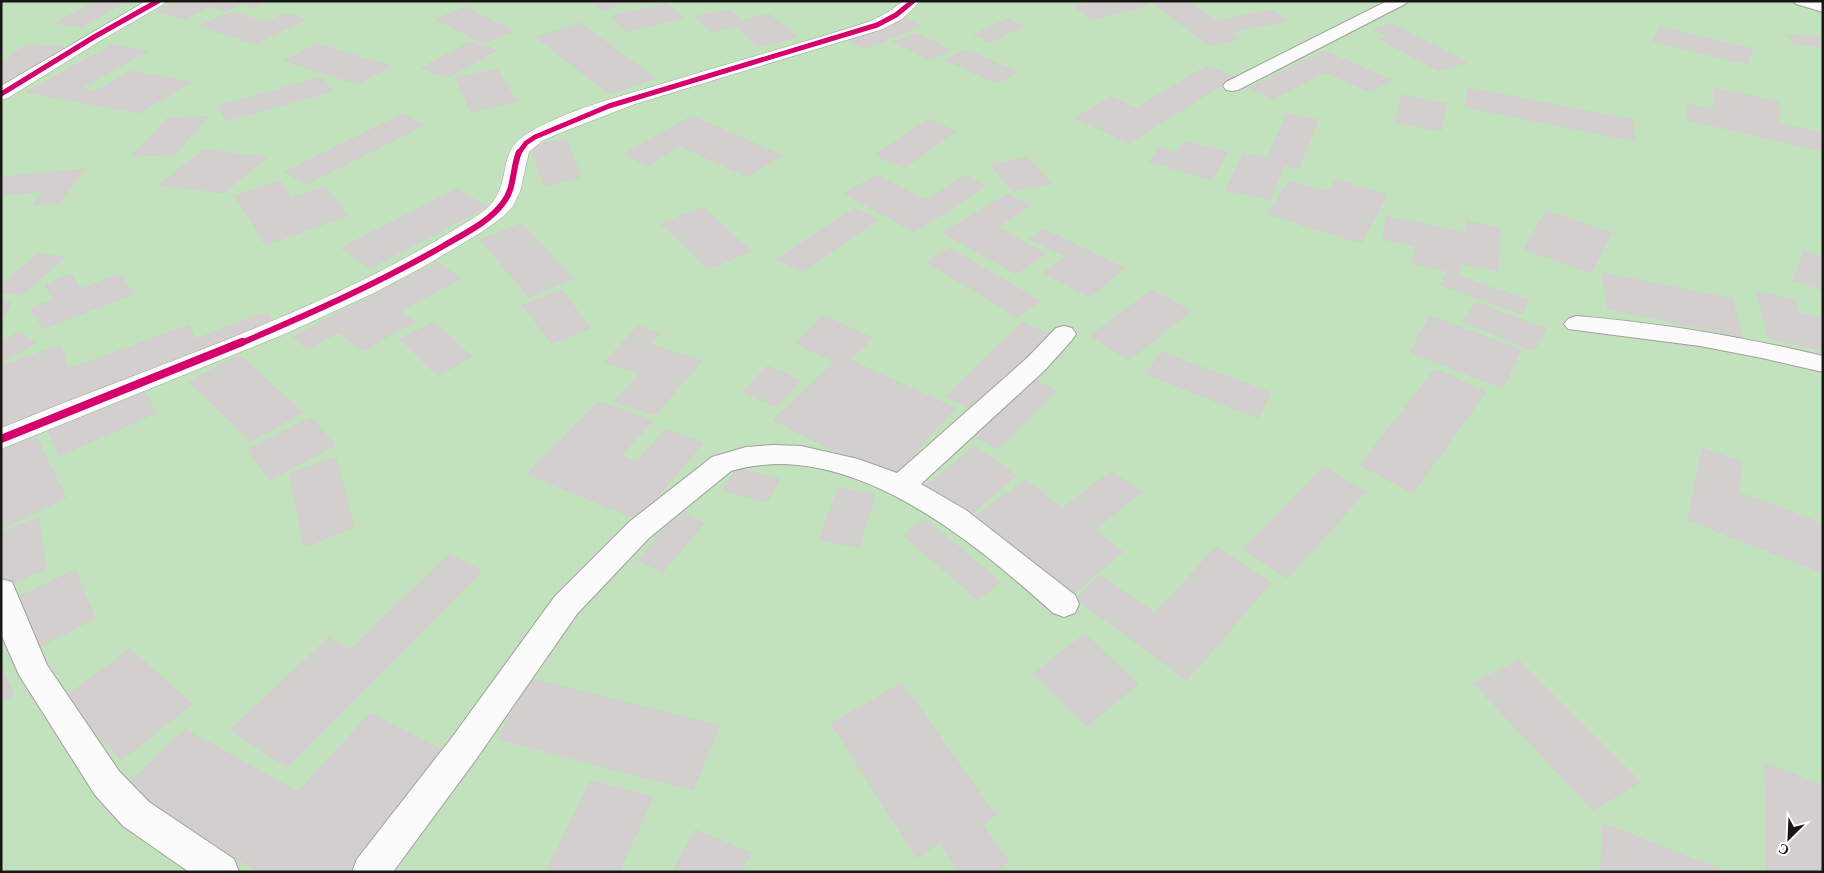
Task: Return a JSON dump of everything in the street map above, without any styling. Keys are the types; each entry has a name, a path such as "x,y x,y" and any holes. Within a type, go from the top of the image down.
{"street":[{"path":"1,94 94,37 158,1"},
{"path":"1,439 279,327 368,287 464,234 492,216 505,200 514,180 515,157 523,145 536,136 625,100 877,25 896,15 913,1"}],"lane":[{"path":"1232,86 1400,1"},
{"path":"1801,1 1823,7"},
{"path":"1576,324 1700,338 1746,346 1823,364"},
{"path":"901,486 1036,364 1064,334"},
{"path":"370,872 465,747 566,605 639,530 722,464 738,457 770,454 802,456 832,462 901,486 933,503 972,530 1064,604"},
{"path":"1,591 10,618 35,675 107,783 136,814 221,872"}],"green space":[{"path":"1,1 1823,1 1823,872 1,872"}],"building":[{"path":"97,1 127,1 81,27 55,23"},
{"path":"179,1 267,1 254,7 241,4 227,11 211,6 184,19 156,11"},
{"path":"590,1 631,1 602,10"},
{"path":"1092,1 1142,1 1149,5 1093,20 1074,7"},
{"path":"1150,1 1188,1 1216,21 1271,10 1287,21 1231,32 1240,39 1209,45"},
{"path":"667,3 683,18 626,32 611,16"},
{"path":"466,7 514,31 484,43 436,19"},
{"path":"728,9 742,21 769,14 797,37 759,47 735,26 711,32 695,17"},
{"path":"232,12 267,22 285,13 306,19 255,44 199,26"},
{"path":"904,17 921,26 864,49 846,39"},
{"path":"1007,19 1024,26 990,42 973,35"},
{"path":"580,23 655,78 609,94 536,37"},
{"path":"1393,24 1467,62 1439,71 1380,39 1387,37 1373,29"},
{"path":"1660,27 1753,49 1747,64 1653,41"},
{"path":"915,33 951,50 929,60 893,42"},
{"path":"1787,35 1823,38 1823,47 1795,45"},
{"path":"470,42 497,50 448,77 421,68"},
{"path":"317,44 390,66 358,84 284,61"},
{"path":"26,45 63,47 11,84 1,83 1,62"},
{"path":"112,45 148,51 81,88 96,91 131,71 191,82 139,113 26,92"},
{"path":"966,50 1018,72 997,83 945,60"},
{"path":"1324,51 1392,80 1370,92 1325,72 1273,99 1249,88"},
{"path":"1207,66 1235,77 1129,143 1075,118 1111,97 1136,108"},
{"path":"498,69 516,101 471,112 455,78"},
{"path":"322,77 332,91 227,121 218,106"},
{"path":"1468,88 1633,120 1635,141 1465,107"},
{"path":"1715,88 1779,102 1780,124 1823,133 1823,151 1687,120 1688,104 1714,109"},
{"path":"1402,95 1447,104 1441,131 1395,122"},
{"path":"1287,113 1318,120 1299,168 1284,165 1270,200 1226,190 1243,153 1267,159"},
{"path":"403,114 425,125 306,184 285,172"},
{"path":"692,116 782,155 748,177 680,146 647,166 624,154"},
{"path":"208,117 174,155 132,156 167,118"},
{"path":"928,119 956,131 904,168 875,155"},
{"path":"566,139 581,177 544,186 530,146"},
{"path":"1184,141 1228,152 1212,179 1149,162 1159,148 1177,153"},
{"path":"204,150 267,157 224,193 158,185"},
{"path":"1027,157 1051,183 1013,192 991,165"},
{"path":"84,169 60,203 33,205 44,191 1,195 1,177"},
{"path":"877,175 925,200 965,175 986,186 914,232 844,193"},
{"path":"1336,180 1387,195 1361,243 1267,214 1289,181 1329,192"},
{"path":"280,181 291,198 326,187 347,216 265,245 235,196"},
{"path":"457,189 487,207 370,268 341,248"},
{"path":"1007,194 1030,206 997,227 1046,254 1016,274 943,233"},
{"path":"703,207 751,251 708,269 661,224"},
{"path":"854,208 878,219 803,272 777,259"},
{"path":"1546,211 1612,233 1591,273 1524,249"},
{"path":"1386,216 1466,233 1467,221 1500,228 1498,271 1459,263 1459,274 1412,263 1415,246 1383,239"},
{"path":"522,223 573,278 529,297 480,240"},
{"path":"1043,229 1124,268 1090,297 1043,273 1065,256 1029,239"},
{"path":"950,248 1040,301 1017,317 926,262"},
{"path":"1804,251 1823,257 1823,290 1793,280"},
{"path":"38,254 66,257 21,295 1,293 1,285"},
{"path":"437,262 461,278 400,311 415,322 362,351 339,332 307,349 293,337"},
{"path":"1447,272 1529,300 1522,314 1440,285"},
{"path":"1602,273 1732,299 1743,337 1608,309"},
{"path":"71,274 81,289 120,274 133,294 43,329 31,308 53,299 45,285"},
{"path":"562,290 590,328 551,344 523,305"},
{"path":"1152,290 1191,311 1129,360 1090,336"},
{"path":"1757,292 1795,300 1798,313 1823,318 1823,351 1768,338"},
{"path":"11,302 1,325 1,304"},
{"path":"1476,302 1546,329 1534,351 1463,322"},
{"path":"267,312 274,326 123,382 113,353 189,325 195,339"},
{"path":"824,316 873,338 850,360 955,408 891,480 773,420 835,362 795,343"},
{"path":"1430,316 1521,350 1503,388 1410,352"},
{"path":"435,322 472,357 437,376 400,339"},
{"path":"1022,322 1050,335 974,411 946,396"},
{"path":"638,326 660,333 650,344 702,361 655,415 614,402 640,373 604,362"},
{"path":"18,332 36,343 1,363 1,342"},
{"path":"61,345 68,369 113,353 123,382 1,428 1,366"},
{"path":"1161,352 1271,393 1258,418 1146,374"},
{"path":"239,355 303,412 251,441 189,382"},
{"path":"767,366 801,380 777,407 742,392"},
{"path":"1435,369 1486,392 1413,493 1360,465"},
{"path":"1032,378 1056,391 998,449 972,435"},
{"path":"143,388 156,413 59,456 47,429"},
{"path":"599,401 653,421 621,455 636,462 666,429 703,443 638,520 527,474"},
{"path":"311,417 335,445 270,480 247,450"},
{"path":"36,436 66,498 1,529 1,451"},
{"path":"974,446 1017,475 969,516 926,486"},
{"path":"1702,448 1742,462 1738,492 1823,524 1823,573 1688,520"},
{"path":"336,457 354,527 304,547 289,474"},
{"path":"1324,467 1366,492 1287,578 1243,549"},
{"path":"737,468 780,479 767,502 722,490"},
{"path":"1111,471 1141,492 1095,530 1123,552 1067,599 971,520 1025,480 1063,508"},
{"path":"838,488 876,495 859,547 819,540"},
{"path":"679,512 704,523 663,572 638,560"},
{"path":"38,518 46,569 4,587 1,565 1,532"},
{"path":"926,519 1000,582 978,600 903,535"},
{"path":"1216,547 1271,583 1187,680 1076,599 1100,575 1155,613"},
{"path":"449,554 482,571 287,767 230,730 329,637 350,650"},
{"path":"75,570 95,618 32,651 14,599"},
{"path":"1085,634 1138,684 1087,726 1034,673"},
{"path":"130,649 192,704 122,760 61,700"},
{"path":"1519,660 1641,782 1593,810 1473,683"},
{"path":"1,666 14,695 1,702"},
{"path":"531,679 720,726 693,790 497,739"},
{"path":"902,683 950,751 877,796 831,724"},
{"path":"370,713 448,753 351,872 259,872 122,790 185,729 298,792"},
{"path":"950,751 996,815 983,825 1009,862 995,872 959,872 940,843 917,858 877,796"},
{"path":"1765,762 1823,786 1823,872 1766,872"},
{"path":"591,781 653,797 619,872 546,872"},
{"path":"1602,823 1726,872 1601,872"},
{"path":"695,830 751,853 741,872 673,872"}],"cycle path":[{"path":"1,94 94,37 158,1"},
{"path":"1,439 276,328 391,276 474,228 496,211 510,192 520,150 526,143 553,128 628,100 877,25 896,15 913,1"}]}
